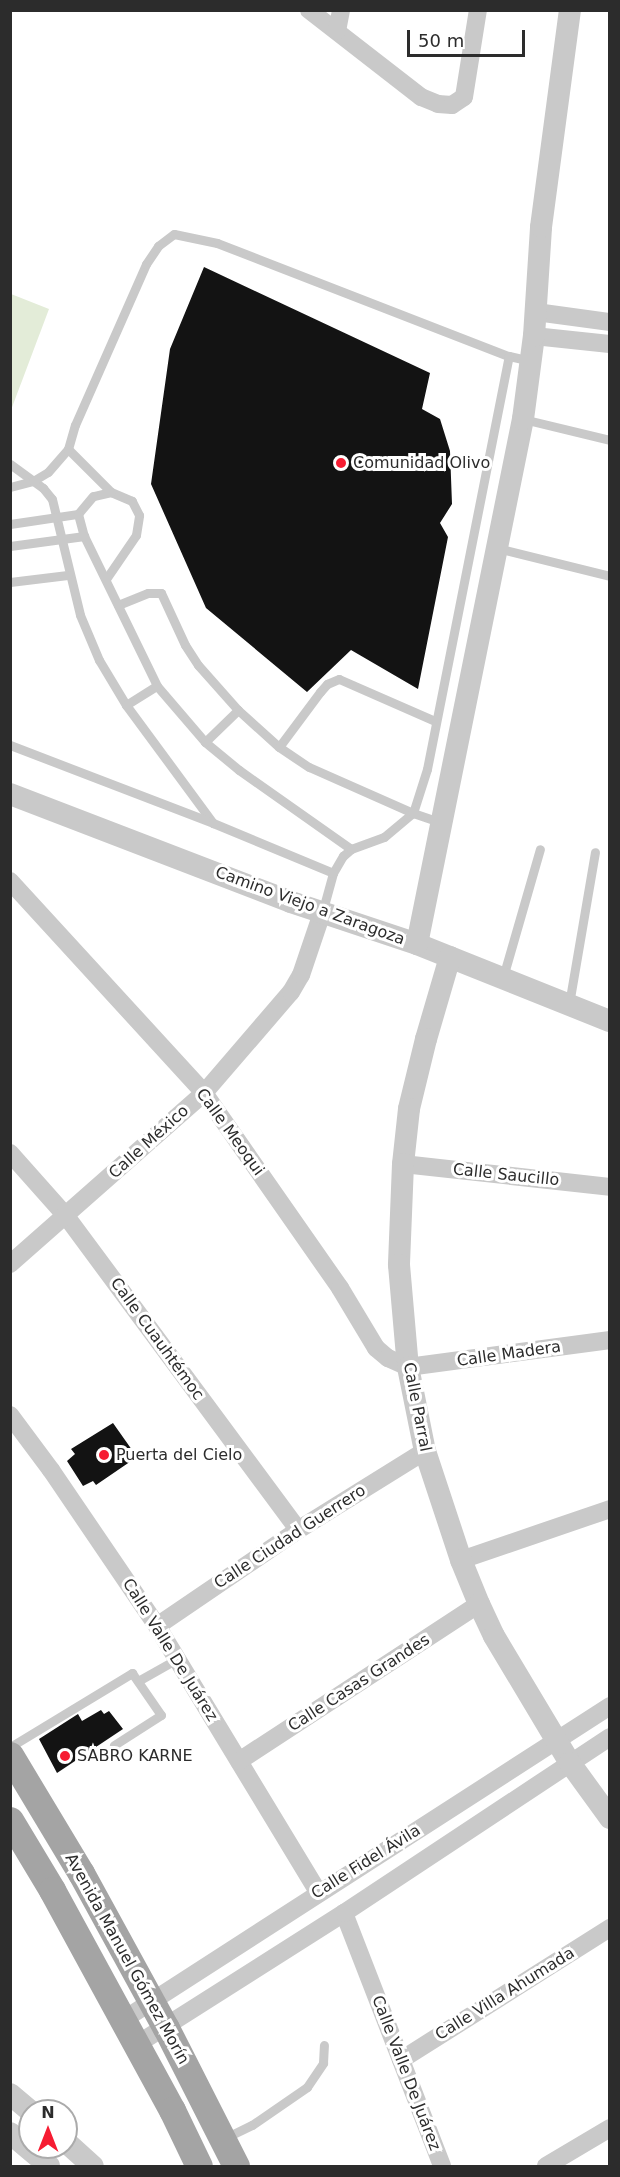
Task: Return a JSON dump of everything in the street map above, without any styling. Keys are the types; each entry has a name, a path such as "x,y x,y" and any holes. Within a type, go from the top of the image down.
{"main road":[{"name":"Avenida Manuel Gómez Morín","path":"10,1755 81,1873 166,2028 236,2166"},
{"name":"Avenida Manuel Gómez Morín","path":"10,1820 52,1890 172,2110 199,2166"}],"street":[{"path":"309,10 421,97 438,104 452,105 464,97 478,10"},
{"path":"337,31 341,10"},
{"path":"417,944 523,419 534,336 541,226 570,10"},
{"path":"536,312 609,322"},
{"path":"534,336 609,344"},
{"name":"Camino Viejo a Zaragoza","path":"10,794 321,913 417,944 609,1021"},
{"name":"Calle Meoqui","path":"10,881 204,1093 340,1288 376,1348 388,1358 408,1367"},
{"name":"Calle México","path":"10,1264 204,1093 291,992 301,975 321,913"},
{"name":"Calle Parral","path":"450,957 414,1089 403,1164 399,1265 408,1367 425,1451 461,1560 479,1604 494,1636 557,1742 609,1818"},
{"name":"Calle Cuauhtémoc","path":"10,1153 66,1216 298,1530"},
{"name":"Calle Saucillo","path":"403,1164 609,1187"},
{"name":"Calle Madera","path":"408,1367 609,1340"},
{"name":"Calle Valle De Juárez","path":"10,1415 51,1470 157,1626 318,1892"},
{"name":"Calle Ciudad Guerrero","path":"157,1626 298,1530 425,1451"},
{"path":"461,1560 609,1509"},
{"name":"Calle Casas Grandes","path":"238,1761 479,1604"},
{"name":"Calle Fidel Ávila","path":"123,2020 318,1892 557,1742 609,1706"},
{"name":"Calle Fidel Ávila","path":"136,2045 344,1913 609,1737"},
{"name":"Calle Valle De Juárez","path":"344,1913 442,2166"},
{"name":"Calle Villa Ahumada","path":"401,2060 609,1928"},
{"path":"546,2166 609,2128"},
{"path":"10,2133 49,2166"},
{"path":"78,2153 93,2166"}],"lane":[{"path":"10,487 33,481 48,472 68,449 75,425 146,264 158,246 174,234 217,243 508,356 531,361"},
{"path":"321,913 333,873 351,849 384,837 413,813 427,769 508,356"},
{"path":"523,419 609,440"},
{"path":"68,449 111,492 132,501 138,515 136,535 106,579"},
{"path":"10,464 44,488 52,499 68,574 80,615 99,660 126,705 213,823"},
{"path":"10,524 78,514 93,496 111,492"},
{"path":"78,514 84,536 157,686 205,742 239,770 351,849"},
{"path":"10,546 84,536"},
{"path":"497,548 609,576"},
{"path":"10,582 68,574"},
{"path":"118,605 148,593 161,593 185,645 198,665 238,710 279,747 309,767 413,813 442,823"},
{"path":"279,747 327,684 339,679 435,721"},
{"path":"126,705 157,686"},
{"path":"205,742 238,710"},
{"path":"10,745 213,823 333,873"},
{"path":"503,978 540,849"},
{"path":"569,1005 595,852"},
{"path":"138,1681 177,1659"},
{"path":"10,1747 132,1673 161,1715 114,1745"},
{"path":"223,2139 252,2125 307,2087 323,2063 324,2045"}],"green space":[{"path":"10,294 49,309 11,410"}],"building":[{"path":"204,267 430,373 422,409 440,419 450,451 452,504 440,523 448,537 418,689 351,650 307,692 206,608 151,484 170,349"},
{"name":"Puerta del Cielo","path":"113,1423 137,1457 96,1485 93,1481 83,1486 67,1461 75,1454 71,1449"},
{"name":"SABRO KARNE","path":"101,1710 104,1714 109,1711 123,1729 57,1773 39,1739 78,1714 82,1721"}],"place":[{"name":"Comunidad Olivo","path":"341,463"},
{"name":"Puerta del Cielo","path":"104,1455"},
{"name":"SABRO KARNE","path":"65,1756"}]}
